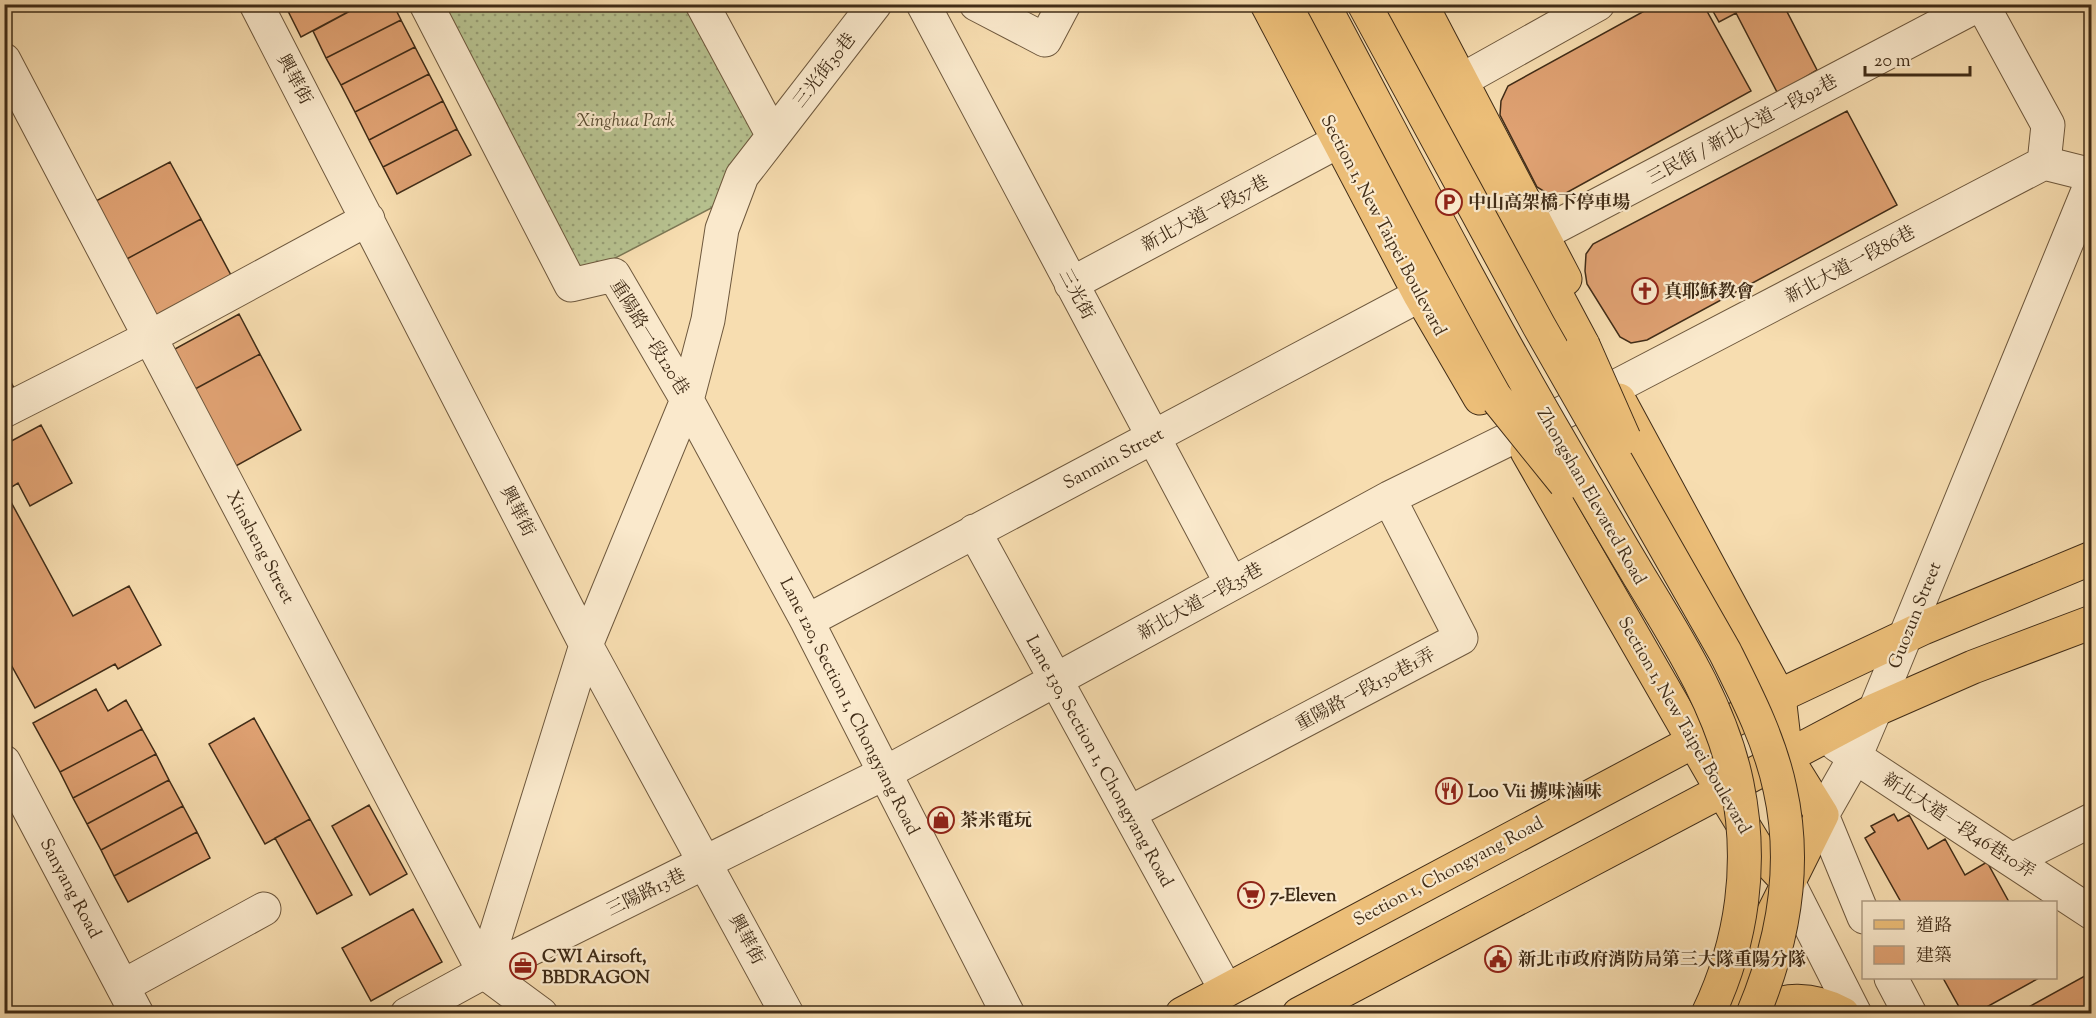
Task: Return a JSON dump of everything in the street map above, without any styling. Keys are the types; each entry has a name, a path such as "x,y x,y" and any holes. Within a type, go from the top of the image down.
{"main road":[{"name":"Section 1, New Taipei Boulevard","path":"1267,4 1420,295 1487,410 1517,433"},
{"path":"1286,4 1498,400 1636,570"},
{"name":"Section 1, New Taipei Boulevard","path":"1304,4 1511,396 1517,433 1723,792 1759,851 1792,889"},
{"name":"Zhongshan Elevated Road","path":"1323,4 1506,346 1669,625 1715,713 1737,781 1743,818 1746,862 1742,910 1731,955 1708,1014"},
{"path":"1364,4 1528,305 1698,604 1747,696 1766,742 1780,789 1786,830 1788,874 1778,944 1764,987 1752,1014"},
{"path":"1385,4 1577,357 1612,388"},
{"path":"1401,4 1583,345 1698,604"},
{"path":"1421,4 1600,348 1612,388 1779,696 1786,757 1822,815"},
{"name":"Section 1, Chongyang Road","path":"1182,1014 1779,696 1906,636 2091,558"},
{"path":"1299,1014 1826,738 1875,710 1973,667 2091,622"},
{"name":"Guozun Street","path":"1722,1014 1792,889 1822,815"},
{"path":"1722,1014 1736,983 1747,944 1757,897 1759,851"},
{"path":"1752,1014 1778,1002 1815,1002 1843,1014"}],"street":[{"name":"興華街","path":"256,4 586,645 787,1014"},
{"name":"重陽路一段120巷","path":"426,4 571,285 614,275 687,400"},
{"path":"702,4 773,136"},
{"name":"三光街30巷","path":"773,136 874,4"},
{"name":"三光街","path":"923,4 1231,583"},
{"path":"976,4 1046,40 1064,4"},
{"path":"1462,80 1598,4"},
{"path":"1981,4 2048,125 2044,163 2089,196"},
{"name":"三民街 / 新北大道一段92巷","path":"1542,234 1981,4"},
{"name":"Xinsheng Street","path":"4,60 484,972 541,1014"},
{"name":"重陽路一段120巷","path":"687,400 708,320 722,229 742,176 773,136"},
{"name":"新北大道一段57巷","path":"1071,284 1339,141"},
{"name":"新北大道一段86巷","path":"1517,433 1612,388 2044,163"},
{"name":"Guozun Street","path":"1822,815 1855,757 2089,196"},
{"path":"4,411 150,337 368,219"},
{"name":"Sanmin Street","path":"807,621 1420,295"},
{"path":"484,972 586,645 687,400"},
{"name":"Lane 120, Section 1, Chongyang Road","path":"687,400 807,621 1008,1014"},
{"name":"新北大道一段35巷","path":"885,773 1389,498 1517,433"},
{"name":"重陽路一段130巷1弄","path":"1129,813 1461,638 1389,498"},
{"name":"Lane 130, Section 1, Chongyang Road","path":"974,531 1226,990"},
{"name":"新北大道一段46巷10弄","path":"1826,738 2091,913"},
{"name":"Sanyang Road","path":"4,762 130,1000"},
{"name":"三陽路13巷","path":"407,1014 484,972 885,773"},
{"path":"1822,815 1862,915"},
{"path":"2012,860 2091,820"},
{"name":"Section 1, New Taipei Boulevard","path":"1792,889 1855,1014"},
{"path":"130,1000 264,909"},
{"path":"1892,979 1910,1014"}],"green space":[{"name":"Xinghua Park","path":"437,5 691,5 761,135 721,203 596,268 575,265"}],"building":[{"path":"301,4 363,4 301,37 288,11"},
{"path":"363,4 393,4 401,20 326,58 313,31"},
{"path":"1657,4 1703,4 1751,91 1566,193 1553,197 1537,187 1500,115 1501,101 1508,86"},
{"path":"1709,4 1783,4 1817,70 1778,94 1736,13 1719,22"},
{"path":"401,20 415,47 341,85 326,58"},
{"path":"415,47 429,74 355,112 341,85"},
{"path":"429,74 443,101 369,140 355,112"},
{"path":"443,101 457,129 383,167 369,140"},
{"path":"1847,111 1897,205 1647,340 1631,343 1620,337 1587,284 1586,254 1593,244"},
{"path":"457,129 471,155 397,194 383,167"},
{"path":"170,162 201,219 123,261 92,203"},
{"path":"201,219 232,277 154,319 123,261"},
{"path":"239,314 260,354 184,395 162,356"},
{"path":"260,354 301,430 225,472 184,395"},
{"path":"4,369 15,390 4,397"},
{"path":"41,425 72,483 30,506 18,483 5,491 73,616 129,586 161,645 118,669 115,664 35,708 4,652 4,445"},
{"path":"96,689 108,711 126,700 142,729 60,772 33,723"},
{"path":"254,718 310,819 265,844 209,744"},
{"path":"142,729 156,754 73,798 60,772"},
{"path":"156,754 169,780 87,824 73,798"},
{"path":"169,780 183,806 101,850 87,824"},
{"path":"369,805 407,874 370,895 332,826"},
{"path":"183,806 197,832 114,876 101,850"},
{"path":"1894,814 1898,821 1909,815 1928,849 1945,839 1965,875 1987,862 2008,901 1900,901 1865,838 1875,832 1871,826"},
{"path":"310,819 352,895 317,914 275,838"},
{"path":"197,832 210,858 128,902 114,876"},
{"path":"413,909 442,962 371,1001 342,948"},
{"path":"2092,972 2092,1014 2016,1014"},
{"path":"1944,979 2037,979 1974,1014 1963,1014"}],"place":[{"name":"中山高架橋下停車場","path":"1449,202"},
{"name":"真耶穌教會","path":"1645,291"},
{"name":"Loo Vii 擄味滷味","path":"1449,791"},
{"name":"茶米電玩","path":"941,820"},
{"name":"7-Eleven","path":"1251,895"},
{"name":"新北市政府消防局第三大隊重陽分隊","path":"1498,959"},
{"name":"CWI Airsoft, BBDRAGON","path":"523,966"}]}
